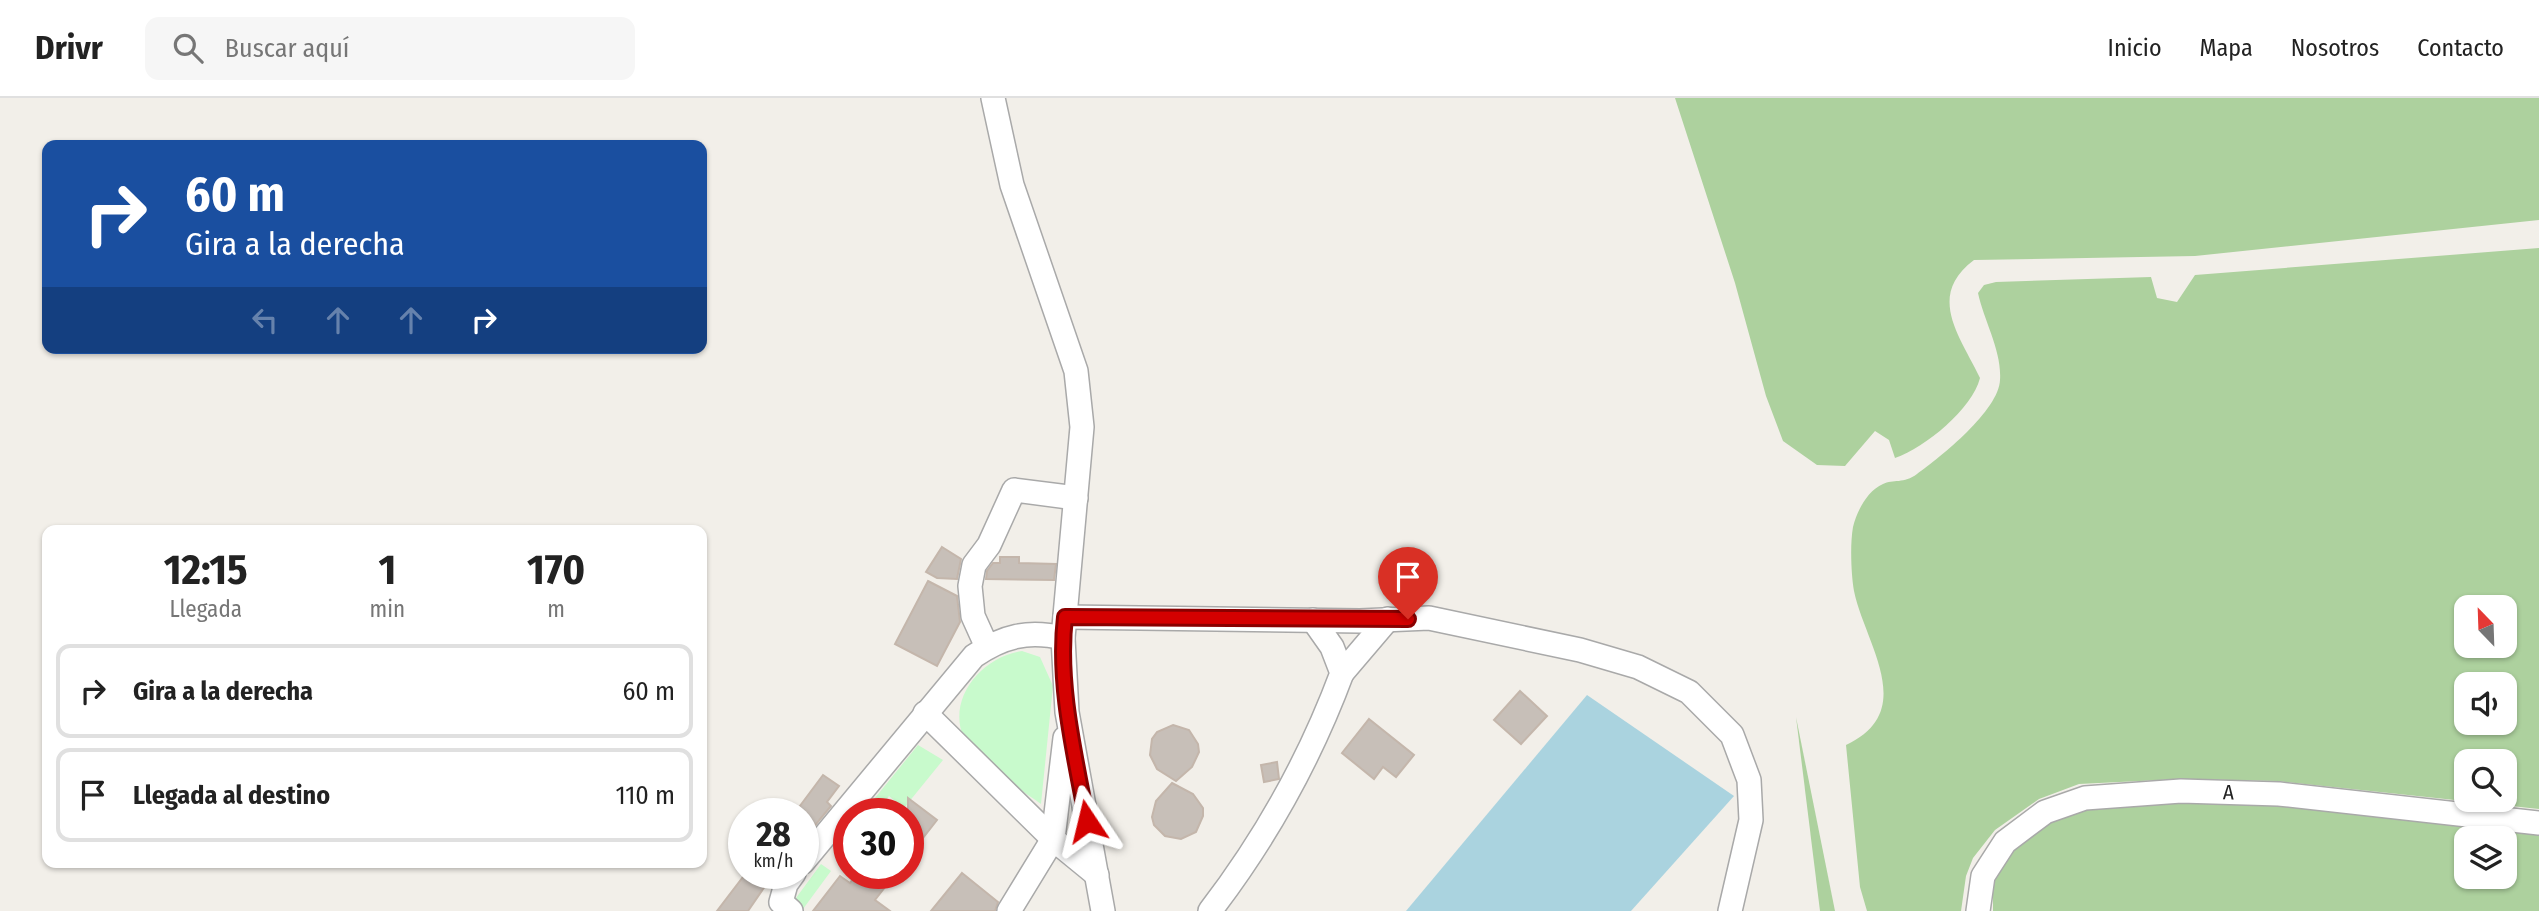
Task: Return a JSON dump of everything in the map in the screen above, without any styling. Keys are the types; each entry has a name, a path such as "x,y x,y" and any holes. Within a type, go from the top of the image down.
{"street":[{"path":"993,98 1012,185 1076,371 1082,427 1064,627 1068,712 1103,911"},
{"path":"987,648 973,616 970,586 974,565 989,545 1014,490 1076,498"},
{"path":"819,842 974,656 1026,633 1064,627 1429,618 1580,650 1638,667 1689,692 1732,735 1749,780 1751,820 1730,911"},
{"path":"1210,911 1283,803 1306,759 1342,673 1388,619"},
{"path":"1313,620 1332,647 1342,673"},
{"path":"1009,911 1054,839 1068,712"},
{"path":"925,713 1054,839 1097,875"},
{"name":"A","path":"1979,911 1983,876 2005,842 2045,812 2085,798 2181,791 2279,794 2539,823"},
{"path":"785,889 781,902 791,911"}],"green space":[{"path":"1675,98 2539,98 2539,220 2195,256 1974,260 1960,274 1952,288 1950,302 1957,332 1980,378 1968,402 1946,426 1907,453 1895,458 1889,440 1875,431 1845,466 1817,465 1783,441 1766,396 1735,283"},
{"path":"2539,248 2539,809 2517,807 2517,749 2454,749 2454,800 2277,781 2180,779 2079,784 2039,799 1995,830 1973,858 1966,876 1961,911 1867,911 1860,887 1846,745 1868,731 1880,714 1884,695 1882,675 1853,584 1852,534 1860,508 1877,487 1912,477 1940,456 1967,432 1990,405 1997,392 2000,369 1996,347 1978,293 1984,285 1996,282 2151,277 2157,298 2177,302 2195,275"},
{"path":"1022,651 1040,657 1053,686 1041,804 975,755 964,739 960,722 961,705 966,690 976,676 989,664"},
{"path":"1796,717 1835,911 1820,911"},
{"path":"918,745 943,760 912,798 875,798"},
{"path":"2179,802 2276,805 2466,826 2454,826 2454,889 2517,889 2517,832 2539,834 2539,911 1993,911 1993,879 2013,850 2050,821 2086,808"},
{"path":"821,864 831,871 819,887"},
{"path":"803,889 818,889 803,909 793,902"}],"water":[{"path":"1587,695 1734,796 1631,911 1406,911"}],"building":[{"path":"942,547 961,559 957,579 937,578 926,572"},
{"path":"1000,557 1019,557 1019,563 1056,564 1054,580 986,579 987,571 993,563 1000,563"},
{"path":"928,581 957,596 960,622 937,666 895,644"},
{"path":"1520,691 1547,716 1521,744 1494,720"},
{"path":"1369,719 1414,755 1396,777 1383,767 1374,779 1342,753"},
{"path":"1173,725 1189,730 1198,744 1199,752 1192,767 1176,781 1157,769 1150,755 1152,739 1157,732"},
{"path":"1277,762 1279,779 1264,782 1261,765"},
{"path":"823,775 839,786 827,802 831,806 819,821 819,798 806,798"},
{"path":"1172,783 1193,794 1203,808 1203,816 1196,832 1181,839 1165,836 1154,825 1152,817 1156,801"},
{"path":"924,810 937,820 924,837"},
{"path":"962,873 998,902 995,911 931,911"},
{"path":"833,885 833,889 884,889 875,900 890,911 813,911"},
{"path":"734,889 763,889 748,911 717,911"}],"route":[{"path":"1087,821 1068,712 1063,638 1065,617 1360,621 1408,619"}]}
